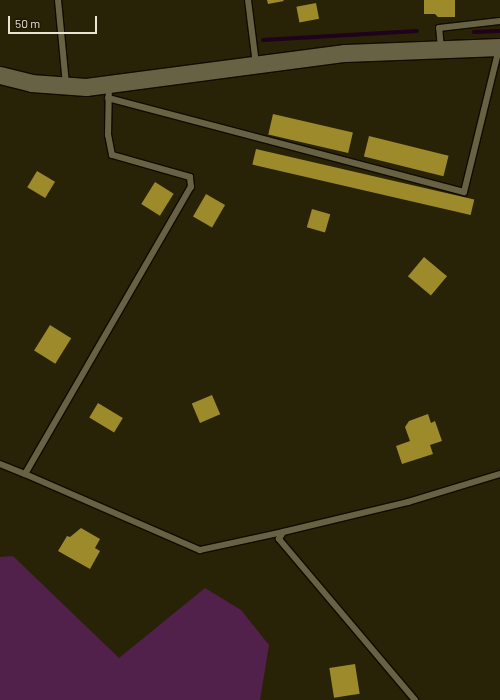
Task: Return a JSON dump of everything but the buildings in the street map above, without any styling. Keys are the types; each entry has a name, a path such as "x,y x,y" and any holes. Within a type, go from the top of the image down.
{"main road":[{"path":"0,75 31,83 86,87 108,91 256,65 345,53 500,47"}],"lane":[{"path":"58,0 67,86"},
{"path":"248,0 256,65"},
{"path":"441,49 439,28 500,21"},
{"path":"25,474 191,187 190,177 112,155 108,135 108,91 464,192 500,47"},
{"path":"0,464 200,550 408,502 500,474"},
{"path":"283,532 279,539 415,700"}],"shaded area":[{"path":"13,556 119,658 205,588 241,610 269,645 260,700 0,700 0,557"}],"waterway":[{"path":"263,40 417,31"},
{"path":"474,32 499,31"}]}
